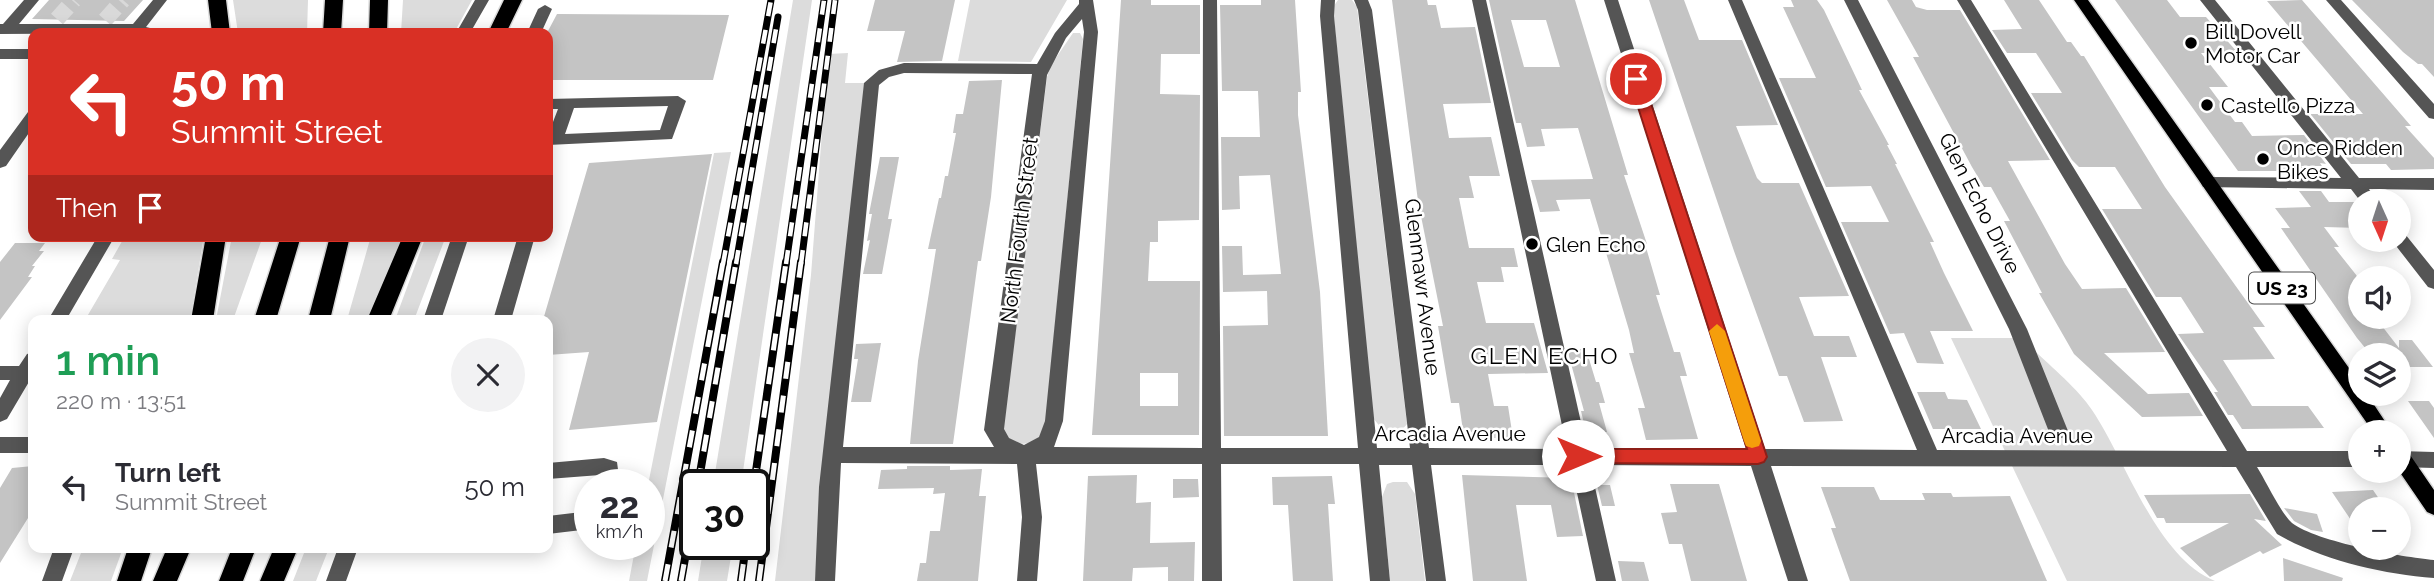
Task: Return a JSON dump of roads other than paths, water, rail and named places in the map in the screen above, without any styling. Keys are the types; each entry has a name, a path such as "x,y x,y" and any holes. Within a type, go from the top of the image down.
{"highway":[{"path":"217,0 219,28"},
{"path":"332,28 334,0"},
{"path":"378,28 379,0"},
{"path":"499,28 513,0"},
{"path":"203,315 215,242"},
{"path":"267,315 289,242"},
{"path":"321,315 339,242"},
{"path":"380,315 410,242"},
{"path":"129,581 137,553"},
{"path":"165,581 176,553"},
{"path":"231,581 242,553"},
{"path":"272,581 284,553"}],"main road":[{"name":"US 23","path":"2081,0 2375,420"},
{"path":"2411,474 2434,506"}],"street":[{"path":"3,29 32,0"},
{"path":"138,28 160,0"},
{"path":"466,28 482,0"},
{"path":"1210,0 1212,581"},
{"path":"1328,0 1326,16 1380,581"},
{"name":"Glenmawr Avenue","path":"1361,0 1365,10 1436,581"},
{"path":"1479,0 1606,581"},
{"path":"1611,0 1798,581"},
{"path":"1735,0 1930,457"},
{"name":"Glen Echo Drive","path":"1850,0 2018,329 2058,431"},
{"path":"1964,0 2280,523 2291,533 2309,541 2409,566 2434,569"},
{"path":"2207,0 2360,189"},
{"path":"2333,0 2434,114"},
{"name":"North Fourth Street","path":"1086,2 1091,32 1054,421 1047,442 1024,454 1002,444 994,430 1040,69 1060,36 1086,2"},
{"path":"536,28 545,9"},
{"path":"3,29 53,24 101,24 111,28"},
{"path":"0,54 28,54"},
{"path":"825,581 832,455 872,83 884,73 904,68 1040,69"},
{"path":"553,104 678,101 666,135 553,139"},
{"path":"553,135 568,103"},
{"path":"0,162 28,123"},
{"path":"2208,183 2434,184"},
{"path":"60,315 103,242"},
{"path":"434,315 459,242"},
{"path":"503,315 525,242"},
{"path":"2410,252 2434,282"},
{"path":"0,373 28,366"},
{"path":"0,414 28,368"},
{"path":"0,445 28,445"},
{"path":"1024,454 1032,482 1034,509 1027,581"},
{"name":"Arcadia Avenue","path":"832,455 2348,459"},
{"path":"2411,459 2434,460"},
{"path":"553,471 574,469"},
{"path":"576,469 610,469"},
{"path":"553,524 574,522"},
{"path":"52,581 62,553"},
{"path":"335,581 346,553"}],"tunnel":[{"path":"57,19 74,0"},
{"path":"105,20 123,0"}],"railway":[{"path":"723,264 771,0"},
{"path":"786,264 824,0"},
{"path":"801,264 835,0"},
{"path":"736,264 778,17"},
{"path":"665,581 723,262"},
{"path":"701,469 736,262"},
{"path":"756,469 786,262"},
{"path":"759,581 801,262"},
{"path":"681,581 685,560"},
{"path":"741,581 744,560"}],"place":[{"name":"Bill Dovell Motor Car","path":"2191,43"},
{"name":"Castello Pizza","path":"2207,105"},
{"name":"Once Ridden Bikes","path":"2263,159"},
{"name":"Glen Echo","path":"1532,244"}],"district":[{"name":"GLEN ECHO","path":"1545,355"}]}
